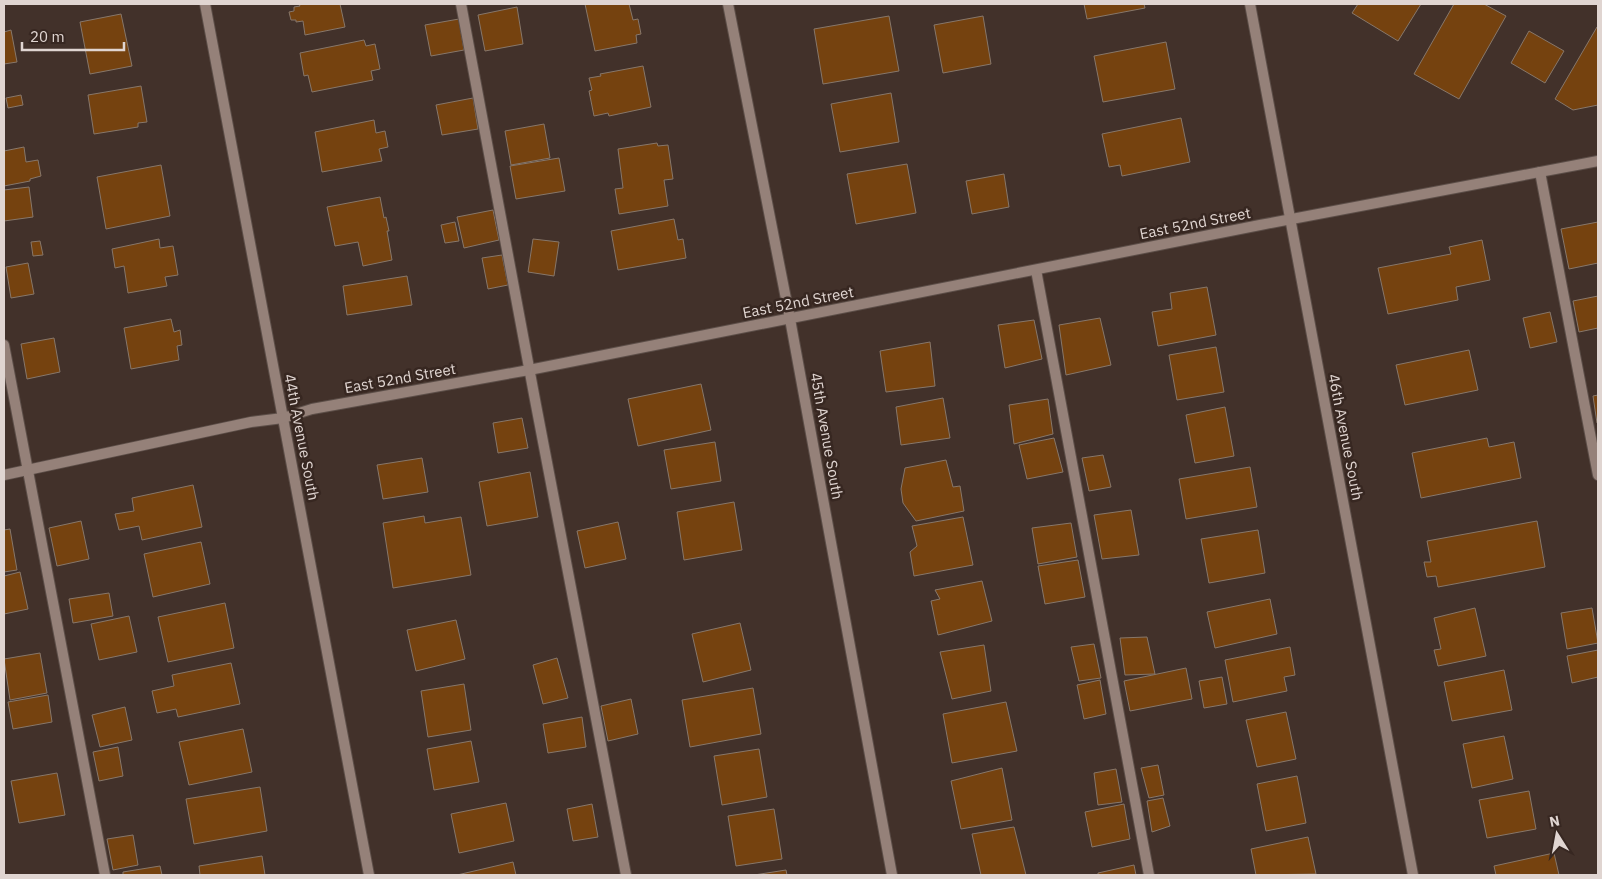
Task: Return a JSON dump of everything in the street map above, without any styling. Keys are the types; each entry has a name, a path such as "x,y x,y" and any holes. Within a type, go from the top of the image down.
{"street":[{"name":"44th Avenue South","path":"206,4 369,875"},
{"path":"461,4 626,875"},
{"name":"45th Avenue South","path":"728,4 790,319 892,875"},
{"name":"46th Avenue South","path":"1250,4 1413,875"},
{"name":"East 52nd Street","path":"4,474 251,422 283,418 312,409 529,370 1290,219 1598,161"},
{"path":"1540,172 1598,475"},
{"path":"1036,270 1149,875"},
{"path":"4,345 105,875"}],"building":[{"path":"299,4 340,4 345,27 305,35 303,21 296,22 296,20 291,20 289,12 294,11 294,7 300,6"},
{"path":"585,4 629,4 633,20 638,19 641,34 636,35 637,43 595,51"},
{"path":"1084,4 1144,4 1145,8 1087,19"},
{"path":"1358,4 1421,4 1398,41 1352,13"},
{"path":"1454,4 1484,4 1506,16 1459,99 1414,74"},
{"path":"517,7 523,44 485,51 478,15"},
{"path":"121,14 132,66 90,74 80,22"},
{"path":"889,16 899,71 823,84 814,29"},
{"path":"983,16 991,64 943,73 934,25"},
{"path":"459,19 464,50 431,56 425,25"},
{"path":"1597,27 1598,105 1573,110 1555,99"},
{"path":"11,30 17,62 4,64 4,32"},
{"path":"1529,31 1564,51 1545,83 1511,63"},
{"path":"364,40 366,46 375,44 380,69 371,71 373,80 312,92 308,75 304,76 300,53"},
{"path":"1166,42 1175,89 1103,102 1094,56"},
{"path":"643,66 651,107 609,116 608,113 594,116 589,91 592,90 589,78 601,76 600,74"},
{"path":"141,86 147,122 138,123 138,127 94,134 88,95"},
{"path":"891,93 899,142 840,152 831,104"},
{"path":"21,95 23,105 8,108 6,98"},
{"path":"473,98 478,129 442,135 436,105"},
{"path":"1181,118 1190,162 1122,176 1120,165 1109,167 1102,134"},
{"path":"374,120 376,133 385,131 388,147 379,149 382,161 322,172 315,132"},
{"path":"544,124 550,158 511,165 505,131"},
{"path":"657,143 658,146 668,145 673,179 664,180 668,206 619,214 615,189 623,188 618,149"},
{"path":"24,147 26,162 38,160 41,176 30,179 30,181 4,186 4,151"},
{"path":"559,158 565,191 516,199 510,166"},
{"path":"907,164 916,213 856,224 847,174"},
{"path":"161,165 170,216 106,229 97,177"},
{"path":"1004,174 1009,207 972,214 966,181"},
{"path":"29,187 33,217 4,221 4,190"},
{"path":"380,197 384,218 386,217 389,231 387,231 392,260 363,266 358,242 335,246 327,207"},
{"path":"493,210 499,240 464,248 457,217"},
{"path":"674,219 678,240 683,239 686,258 618,270 611,231"},
{"path":"455,222 459,241 445,243 441,225"},
{"path":"1598,222 1598,263 1569,269 1561,229"},
{"path":"159,239 160,248 173,246 178,275 165,277 167,286 128,293 124,266 115,268 112,249"},
{"path":"533,239 559,242 554,276 528,272"},
{"path":"1482,240 1490,280 1456,287 1458,300 1388,314 1378,268 1451,254 1449,247"},
{"path":"40,241 43,255 33,256 31,242"},
{"path":"502,255 508,285 488,289 482,258"},
{"path":"28,263 34,294 11,298 6,267"},
{"path":"407,276 412,305 347,315 343,286"},
{"path":"1207,287 1216,335 1158,346 1152,312 1172,309 1170,293"},
{"path":"1598,296 1598,328 1579,332 1573,301"},
{"path":"1550,312 1557,342 1530,348 1523,318"},
{"path":"1100,318 1111,365 1066,375 1059,325"},
{"path":"171,319 174,332 180,330 182,345 177,346 179,360 131,369 124,328"},
{"path":"1034,320 1042,359 1005,368 998,325"},
{"path":"54,338 60,372 27,379 21,344"},
{"path":"930,342 935,386 886,392 880,351"},
{"path":"1216,347 1224,392 1177,400 1169,355"},
{"path":"1469,350 1478,390 1405,405 1396,365"},
{"path":"701,384 711,430 638,446 628,399"},
{"path":"1598,395 1598,423 1597,423 1593,396"},
{"path":"943,398 950,438 901,445 896,407"},
{"path":"1048,399 1053,434 1014,444 1009,405"},
{"path":"1225,407 1234,456 1195,463 1186,415"},
{"path":"522,418 528,448 498,453 493,423"},
{"path":"1054,438 1063,472 1027,479 1019,445"},
{"path":"1487,438 1489,447 1514,442 1521,478 1421,498 1412,453"},
{"path":"715,442 721,481 671,489 664,450"},
{"path":"1103,455 1111,487 1089,491 1082,458"},
{"path":"422,458 428,492 383,499 377,465"},
{"path":"946,460 953,487 960,486 964,511 916,521 903,503 901,489 905,468"},
{"path":"1250,467 1257,507 1186,519 1179,479"},
{"path":"530,472 538,517 487,526 479,482"},
{"path":"193,485 202,527 142,540 139,526 119,530 115,514 134,511 132,498"},
{"path":"734,502 742,550 684,560 677,512"},
{"path":"1131,510 1139,555 1102,559 1094,515"},
{"path":"424,516 425,523 461,517 471,575 393,588 383,523"},
{"path":"963,517 973,565 914,576 910,552 917,546 912,526"},
{"path":"81,521 89,559 57,566 49,528"},
{"path":"1537,521 1545,567 1438,587 1436,576 1427,577 1424,562 1431,562 1427,541"},
{"path":"618,522 626,559 585,568 577,531"},
{"path":"1071,523 1077,557 1038,564 1032,528"},
{"path":"10,529 17,570 4,572 4,530"},
{"path":"1258,530 1265,573 1209,583 1201,539"},
{"path":"201,542 210,584 153,597 144,554"},
{"path":"1078,560 1085,597 1045,604 1038,566"},
{"path":"20,572 28,609 4,614 4,576"},
{"path":"982,581 992,621 938,635 931,601 940,599 935,590"},
{"path":"109,593 113,616 73,623 69,599"},
{"path":"1270,599 1277,634 1215,648 1207,612"},
{"path":"225,603 234,648 168,662 158,617"},
{"path":"1475,608 1486,656 1438,666 1434,650 1441,649 1434,618"},
{"path":"1592,608 1598,643 1567,649 1561,613"},
{"path":"129,616 137,652 99,660 91,624"},
{"path":"456,620 465,659 416,671 407,630"},
{"path":"740,623 751,670 703,682 692,634"},
{"path":"1147,637 1155,674 1125,675 1120,638"},
{"path":"1094,644 1101,678 1079,681 1071,647"},
{"path":"984,645 991,691 952,699 940,652"},
{"path":"1290,647 1295,675 1284,677 1287,691 1233,702 1225,660"},
{"path":"1598,650 1598,677 1572,683 1567,656"},
{"path":"40,653 47,693 10,700 4,659"},
{"path":"557,658 568,698 543,704 533,665"},
{"path":"231,663 240,704 178,717 176,709 157,713 152,691 174,686 172,675"},
{"path":"1186,668 1192,699 1130,711 1124,681"},
{"path":"1504,670 1512,710 1452,721 1444,682"},
{"path":"1222,677 1227,704 1204,708 1199,681"},
{"path":"1100,680 1106,714 1084,719 1077,685"},
{"path":"464,684 471,730 428,737 421,691"},
{"path":"753,688 761,734 690,747 682,700"},
{"path":"48,695 52,722 13,729 8,702"},
{"path":"631,699 638,734 608,741 601,706"},
{"path":"1006,702 1017,751 952,763 943,714"},
{"path":"125,707 132,740 100,747 92,715"},
{"path":"1286,712 1296,759 1257,767 1246,720"},
{"path":"582,717 586,747 548,753 543,724"},
{"path":"243,729 252,772 189,785 179,742"},
{"path":"1504,736 1513,779 1472,788 1463,744"},
{"path":"471,741 479,782 434,790 427,749"},
{"path":"118,747 123,776 99,781 93,752"},
{"path":"759,749 767,797 722,805 714,756"},
{"path":"1158,765 1164,795 1149,798 1141,768"},
{"path":"1002,768 1012,820 961,829 951,781"},
{"path":"1116,769 1122,802 1098,805 1094,773"},
{"path":"57,773 65,815 19,823 11,781"},
{"path":"1297,776 1306,823 1266,831 1257,784"},
{"path":"260,787 267,831 194,844 186,799"},
{"path":"1529,791 1536,829 1487,838 1479,800"},
{"path":"1163,798 1170,826 1152,832 1147,801"},
{"path":"506,803 514,841 459,853 451,814"},
{"path":"592,804 598,837 573,841 567,809"},
{"path":"1124,804 1130,839 1092,847 1085,812"},
{"path":"774,809 782,859 736,866 728,816"},
{"path":"1014,827 1026,875 981,875 972,834"},
{"path":"133,835 138,865 113,870 107,839"},
{"path":"1308,837 1316,874 1256,875 1251,849"},
{"path":"1554,853 1559,875 1496,875 1494,866"},
{"path":"262,856 265,875 200,875 199,866"},
{"path":"513,862 516,875 457,875"},
{"path":"1134,865 1136,875 1098,875 1098,873"},
{"path":"160,866 162,875 123,875 123,872"},
{"path":"786,870 787,875 754,875"}]}
